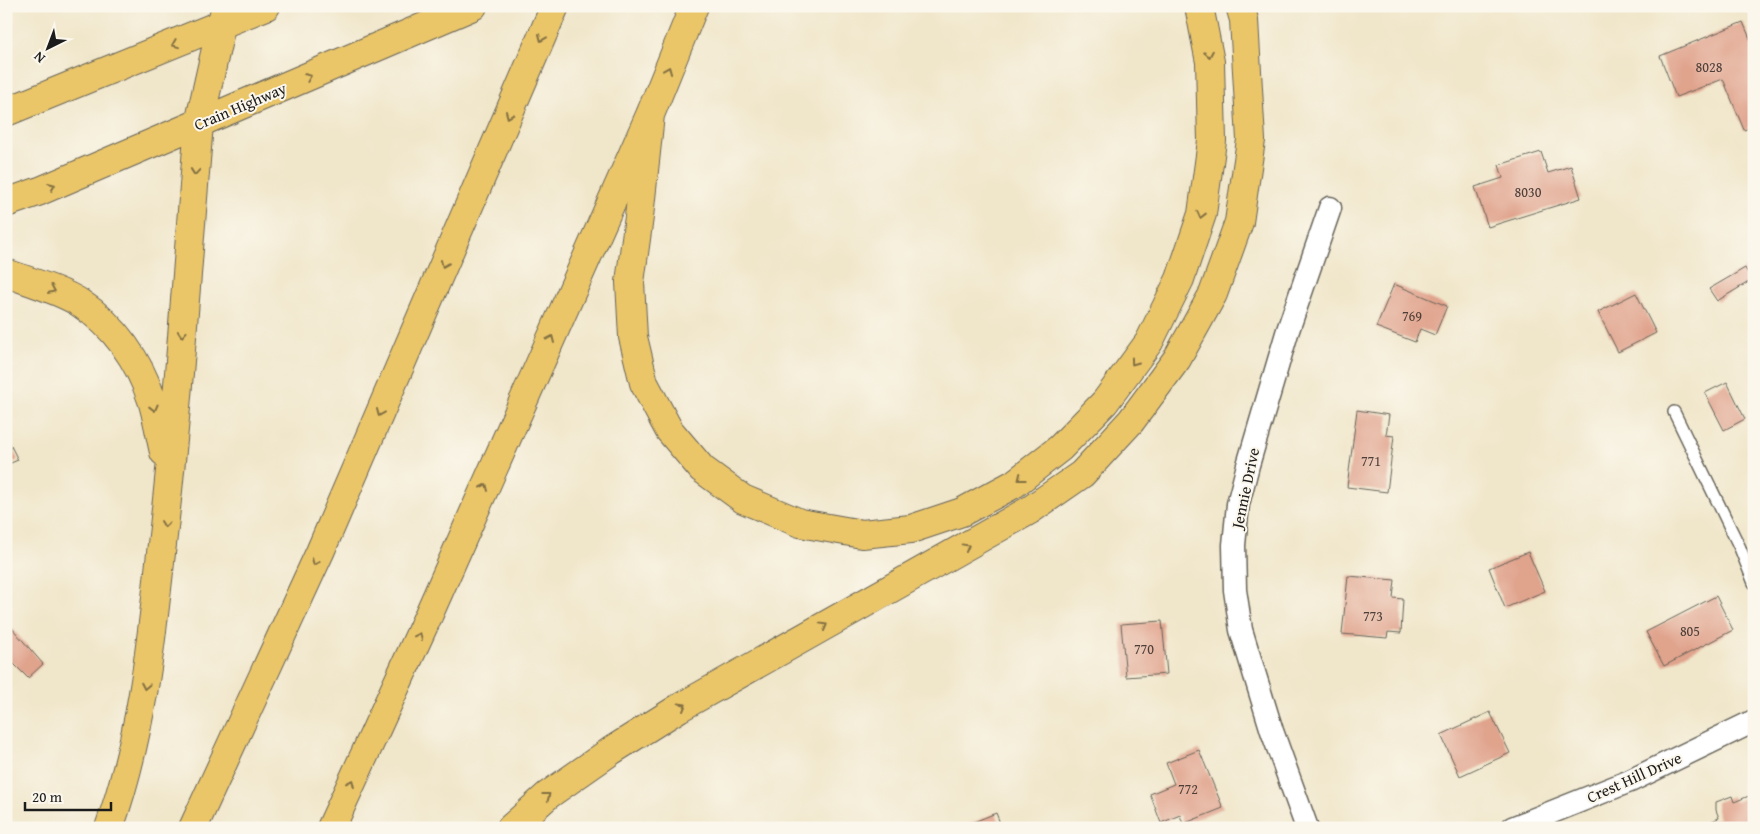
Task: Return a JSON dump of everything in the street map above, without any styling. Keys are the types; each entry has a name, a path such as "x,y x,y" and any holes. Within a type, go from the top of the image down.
{"main road":[{"path":"6,112 224,16 266,6"},
{"name":"Crain Highway","path":"6,203 40,191 199,124 473,6"},
{"path":"193,828 320,552 555,6"},
{"path":"331,828 429,614 650,115 694,6"},
{"path":"650,115 630,282 633,337 644,383 669,430 702,469 743,499 800,523 862,534 911,529 962,512 1014,484 1060,448 1105,402 1148,342 1180,279 1202,214 1212,141 1210,62 1199,6"},
{"path":"511,828 548,795 611,751 678,708 1030,510 1082,474 1132,421 1177,358 1213,294 1239,222 1252,140 1244,11"},
{"path":"109,828 131,751 148,666 170,476 199,124 224,16"},
{"path":"6,273 43,286 80,303 114,332 138,366 152,400 170,476"}],"street":[{"name":"Jennie Drive","path":"1307,828 1272,731 1242,630 1236,590 1234,545 1238,504 1248,465 1287,333 1330,208"},
{"name":"Crest Hill Drive","path":"1512,828 1630,781 1754,721"}],"lane":[{"path":"1674,412 1740,548 1754,583"}],"building":[{"path":"1743,22 1754,48 1754,126 1744,130 1723,79 1676,97 1660,56"},
{"path":"1541,152 1548,173 1571,166 1581,198 1488,227 1475,187 1503,178 1499,165"},
{"path":"1745,268 1752,280 1717,301 1709,289"},
{"path":"1394,284 1447,306 1435,335 1420,329 1415,342 1376,327"},
{"path":"1636,293 1656,333 1618,352 1598,312"},
{"path":"1727,382 1745,419 1724,430 1705,393"},
{"path":"1357,410 1389,415 1386,435 1394,436 1387,492 1347,487"},
{"path":"6,436 18,460 6,465"},
{"path":"1528,552 1545,591 1505,608 1489,568"},
{"path":"1348,576 1395,580 1393,598 1403,599 1401,633 1388,632 1387,638 1342,634"},
{"path":"1716,596 1733,630 1664,666 1646,632"},
{"path":"1162,621 1167,674 1126,677 1121,624"},
{"path":"11,627 43,664 28,678 8,658 6,659 6,631"},
{"path":"1490,712 1510,753 1460,776 1441,735"},
{"path":"1199,750 1223,808 1183,824 1180,815 1161,823 1150,794 1174,784 1166,763"},
{"path":"1754,794 1754,828 1709,828 1707,823 1719,818 1716,802 1732,796 1734,802"},
{"path":"996,813 1002,828 964,828 964,826"}]}
